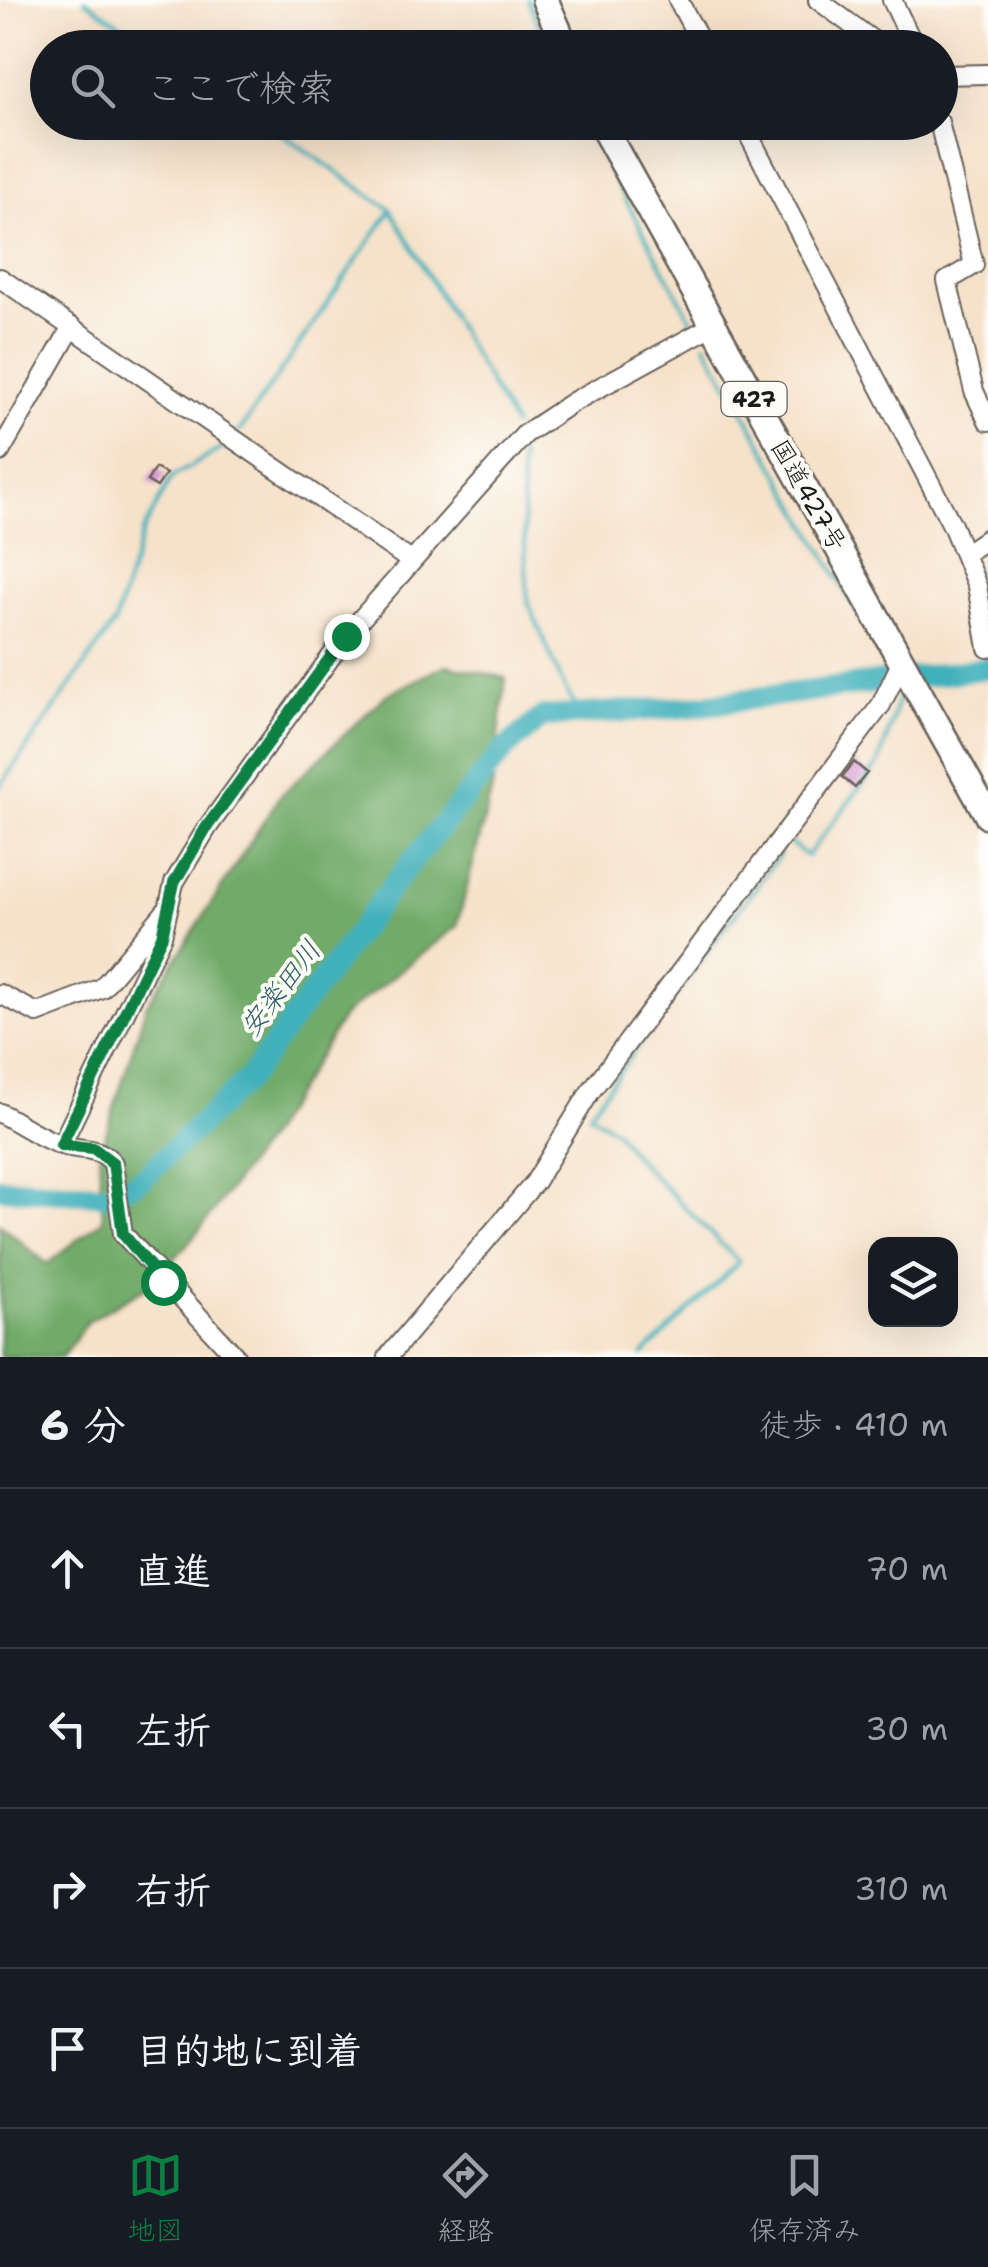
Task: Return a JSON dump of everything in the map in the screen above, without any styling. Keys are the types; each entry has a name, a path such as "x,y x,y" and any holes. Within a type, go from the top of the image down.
{"highway":[{"path":"545,0 558,30"},
{"name":"国道427号","path":"610,140 904,678 988,816"}],"street":[{"path":"678,0 694,30"},
{"path":"818,0 859,30"},
{"path":"892,0 906,30"},
{"path":"958,75 988,74"},
{"path":"751,140 964,554 977,586 988,648"},
{"path":"943,140 974,265 947,282 974,391 988,420"},
{"path":"0,278 411,561"},
{"path":"61,1145 162,936 174,883 206,828 346,636 525,434 573,402 712,326"},
{"path":"0,452 72,327"},
{"path":"964,554 988,538"},
{"path":"388,1357 535,1182 590,1092 904,678"},
{"path":"0,994 38,1013 102,988 168,908"},
{"path":"0,1113 61,1145 93,1148 113,1163 123,1234 236,1357"}],"green space":[{"path":"446,665 506,678 492,789 457,926 344,1015 271,1132 204,1224 155,1282 88,1321 62,1357 0,1357 0,1224 47,1264 103,1220 99,1156 146,1006 279,797 386,695"}],"building":[{"path":"155,468 166,474 157,487 147,481"},
{"path":"854,762 867,773 855,788 842,777"}],"waterway":[{"path":"85,0 128,30"},
{"path":"528,0 540,30"},
{"path":"291,140 391,210 514,426"},
{"path":"593,140 692,321"},
{"path":"239,432 391,210"},
{"path":"705,343 890,670"},
{"path":"0,786 115,622 143,531 172,477 231,443"},
{"path":"520,454 528,602 565,689 579,711"},
{"path":"978,572 988,563"},
{"name":"安楽田川","path":"0,1188 112,1195 143,1178 248,1079 399,877 505,749 542,717 688,707 988,668"},
{"path":"789,842 807,856 879,763 902,687"},
{"path":"681,987 780,854"},
{"path":"643,1355 739,1262 635,1157 615,1130 589,1114 670,1002"}],"route":[{"path":"163,1282 123,1234 113,1163 93,1148 61,1145 162,936 174,883 206,828 346,636"}]}
